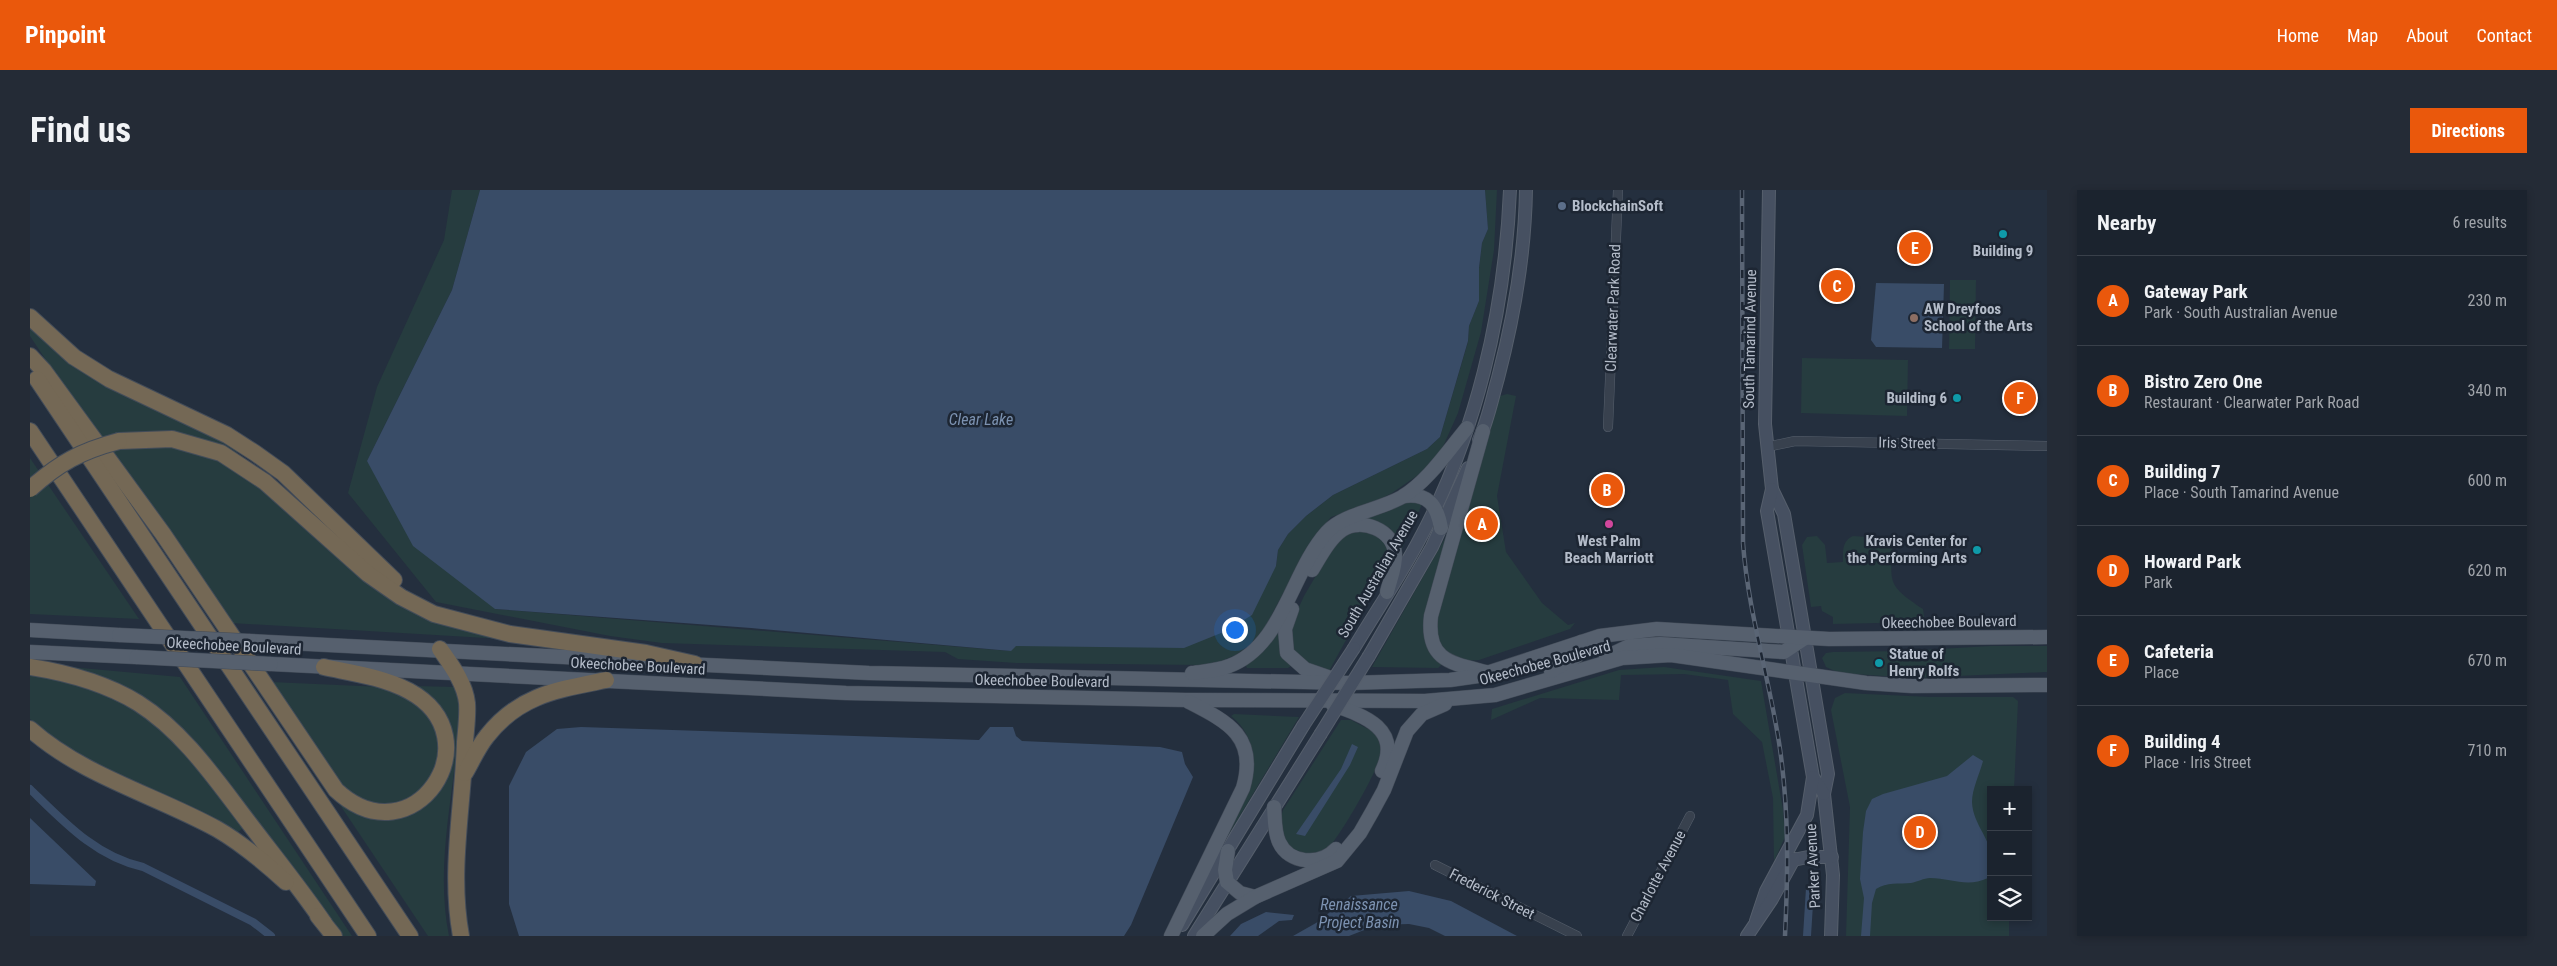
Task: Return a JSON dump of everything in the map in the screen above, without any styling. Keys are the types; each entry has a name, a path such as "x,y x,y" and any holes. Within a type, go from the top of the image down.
{"highway":[{"path":"30,317 74,357 109,379 226,435 255,453 283,473 390,578 466,624"},
{"path":"30,356 44,371 163,534 336,790 348,801 362,807 388,812 403,809 428,794 442,771 446,754 445,737 440,721 429,706 409,691 395,685 324,667"},
{"path":"30,369 410,936"},
{"path":"30,431 368,936"},
{"path":"30,489 70,458 93,448 118,441 172,439 222,453 265,482 368,574 401,598 434,614 466,624 510,634 646,653 695,664"},
{"path":"440,649 455,672 467,703 464,775 455,863 455,902 461,936"},
{"path":"30,667 92,681 120,693 175,732 209,771 293,877 329,929"},
{"path":"464,775 486,737 504,716 523,703 553,691 606,680"},
{"path":"30,729 86,767 209,825 248,849 286,882 329,929"}],"main road":[{"name":"South Australian Avenue","path":"1176,936 1302,726 1354,648 1417,544 1435,507 1466,428 1498,306 1504,268 1510,190"},
{"name":"South Australian Avenue","path":"1194,936 1369,656 1441,528 1483,431 1513,312 1520,265 1526,190"},
{"name":"South Tamarind Avenue","path":"1769,190 1765,424 1772,489 1767,511 1795,674"},
{"path":"1144,679 1212,670 1229,666 1250,655 1272,630 1299,573 1328,530 1343,519 1368,512 1404,496 1434,469 1466,428"},
{"path":"1483,431 1431,616 1430,629 1434,647 1446,661 1492,673"},
{"name":"South Tamarind Avenue","path":"1772,489 1784,514 1812,676"},
{"path":"1404,496 1422,496 1435,507 1441,528"},
{"path":"1349,683 1305,669 1287,653 1284,647 1284,629 1293,605 1311,571 1328,546 1342,531 1355,526 1371,526 1379,530 1391,542 1395,554 1388,592"},
{"name":"Okeechobee Boulevard","path":"30,630 440,649 869,673 1349,683 1450,680 1492,673 1581,642 1618,633 1657,629 1790,643 1805,638 2047,637"},
{"path":"1534,684 1580,654 1581,642"},
{"path":"1586,668 1619,650 1642,644 1680,644 1781,652 1790,643"},
{"name":"Okeechobee Boulevard","path":"30,652 846,693 1186,700 1455,700 1495,695 1622,658 1670,655 1795,674 1912,686 2047,686"},
{"name":"Parker Avenue","path":"1795,674 1813,777 1824,794"},
{"name":"Parker Avenue","path":"1812,676 1828,774 1824,794 1832,857 1832,936"},
{"path":"1171,936 1243,788 1248,763 1242,740 1234,729 1225,720 1186,700"},
{"path":"1202,936 1227,914 1255,897 1337,861 1360,833 1372,812 1384,790 1401,743 1414,721 1422,714 1455,700"},
{"path":"1274,806 1276,834 1282,848 1300,859 1316,861 1323,859 1335,851 1350,832 1384,766 1387,748 1382,730 1356,713 1323,701"},
{"path":"1756,921 1766,890 1807,815 1813,777"},
{"path":"1228,851 1225,870 1227,882 1240,893 1255,897"},
{"path":"1778,866 1794,859 1832,857"},
{"path":"1748,936 1772,899 1794,859"}],"street":[{"name":"Clearwater Park Road","path":"1608,427 1618,190"},
{"name":"Iris Street","path":"1768,447 1795,441 2047,446"},
{"name":"Charlotte Avenue","path":"1627,936 1690,816"},
{"name":"Frederick Street","path":"1435,865 1576,936"}],"green space":[{"path":"452,190 480,190 452,290 367,461 495,609 1010,651 1015,646 1276,566 1278,550 1288,534 1306,516 1333,495 1427,449 1440,437 1468,342 1469,326 1479,301 1479,268 1482,243 1488,229 1485,190 1497,190 1494,250 1481,332 1458,413 1441,451 1421,473 1392,493 1366,506 1331,517 1310,543 1264,629 1252,643 1236,655 1214,664 1201,665 1016,663 958,659 945,652 662,643 610,636 436,602 348,493 377,387 444,240"},
{"path":"1950,280 1976,280 1975,349 1949,349"},
{"path":"30,324 210,429 238,451 237,453 219,445 170,433 136,434 99,440 30,336"},
{"path":"1802,358 1908,360 1907,416 1801,413"},
{"path":"1507,394 1516,396 1497,496 1506,552 1542,603 1568,625 1575,623 1570,629 1479,660 1464,661 1439,648 1435,619 1500,396"},
{"path":"145,444 199,451 249,476 373,582 503,639 231,623 108,450"},
{"path":"30,458 139,619 30,614"},
{"path":"1405,500 1423,502 1401,551 1390,528 1362,519"},
{"path":"1366,530 1380,537 1391,554 1387,555 1385,569 1329,671 1306,665 1288,646 1288,631 1304,596 1331,550 1347,534"},
{"path":"1449,531 1425,623 1443,663 1438,668 1372,667"},
{"path":"1817,536 1825,545 1827,563 1843,562 1845,544 1853,536 1892,539 1893,581 1902,593 1923,609 1924,616 1922,622 1833,624 1833,617 1822,611 1821,606 1811,607 1802,545 1807,537"},
{"path":"1279,626 1279,646 1291,666 1288,668 1247,668 1245,664 1264,651"},
{"path":"1990,646 2047,646 2047,672 1913,678 1839,673 1826,667 1822,658 1826,653 1833,652 1905,651"},
{"path":"59,666 180,677 352,936 341,936 191,741"},
{"path":"1664,667 1761,681 1783,810 1785,837 1774,861 1773,798 1762,742 1733,714 1728,680 1684,674 1621,675 1619,700 1540,698 1491,720 1492,709 1619,670"},
{"path":"30,673 54,677 121,699 176,740 245,826 236,834 72,752 30,719"},
{"path":"271,682 383,687 422,705 442,745 426,790 384,808 345,791"},
{"path":"414,686 456,687 460,700 459,730 445,847 445,906 449,936 428,936 334,796 396,814 449,762"},
{"path":"1845,693 1930,697 2013,697 2018,701 2014,786 1987,786 1987,921 2009,921 2009,936 1846,936 1850,807 1831,710 1835,698"},
{"path":"1234,714 1299,717 1211,864 1239,809 1252,769 1252,750 1245,732 1231,716"},
{"path":"1341,720 1351,720 1368,729 1373,728 1380,745 1380,757 1365,791 1332,844 1321,853 1308,854 1296,850 1285,843 1280,833 1281,818 1283,810"}],"water":[{"name":"Clear Lake","path":"480,190 1485,190 1488,229 1482,243 1479,268 1479,301 1469,326 1468,341 1440,437 1427,449 1333,495 1306,516 1288,534 1278,550 1276,566 1252,615 1226,631 1184,648 1016,646 1011,651 751,628 495,609 413,546 367,461 452,290"},
{"path":"1876,283 1944,284 1942,348 1876,347 1871,340"},
{"path":"581,727 979,740 990,727 1013,727 1016,736 1022,741 1160,747 1182,752 1185,764 1193,777 1131,925 1124,936 519,936 509,904 509,786 526,752 557,729"},
{"path":"1352,744 1358,747 1350,765 1305,836 1296,834 1341,769"},
{"path":"1973,755 1983,761 1972,802 1977,821 1987,841 1987,878 1966,882 1928,878 1911,883 1884,885 1876,889 1872,903 1870,936 1861,936 1864,898 1860,879 1863,832 1866,811 1872,799 1883,794 1947,776"},
{"path":"30,818 96,881 95,886 30,884"},
{"name":"Renaissance Project Basin","path":"1409,891 1451,901 1517,936 1445,936 1429,928 1409,924 1377,925 1349,936 1293,936 1316,923 1351,896"},
{"path":"1266,912 1294,915 1292,920 1279,921 1258,936 1230,936 1241,924"}],"waterway":[{"path":"30,789 68,825 95,846 110,855 143,867 253,922 271,936"},
{"path":"1807,936 1810,888"}],"railway":[{"path":"1742,190 1743,543 1749,595 1776,723 1783,773 1787,842 1785,936"}],"place":[{"name":"BlockchainSoft","path":"1562,206"},
{"name":"Building 9","path":"2003,234"},
{"name":"Cafeteria","path":"1915,248"},
{"name":"Building 7","path":"1837,286"},
{"name":"AW Dreyfoos School of the Arts","path":"1914,318"},
{"name":"Building 6","path":"1957,398"},
{"name":"Building 4","path":"2020,398"},
{"name":"Bistro Zero One","path":"1607,490"},
{"name":"Gateway Park","path":"1482,524"},
{"name":"West Palm Beach Marriott","path":"1609,524"},
{"name":"Kravis Center for the Performing Arts","path":"1977,550"},
{"name":"Statue of Henry Rolfs","path":"1879,663"},
{"name":"Howard Park","path":"1920,832"}]}
